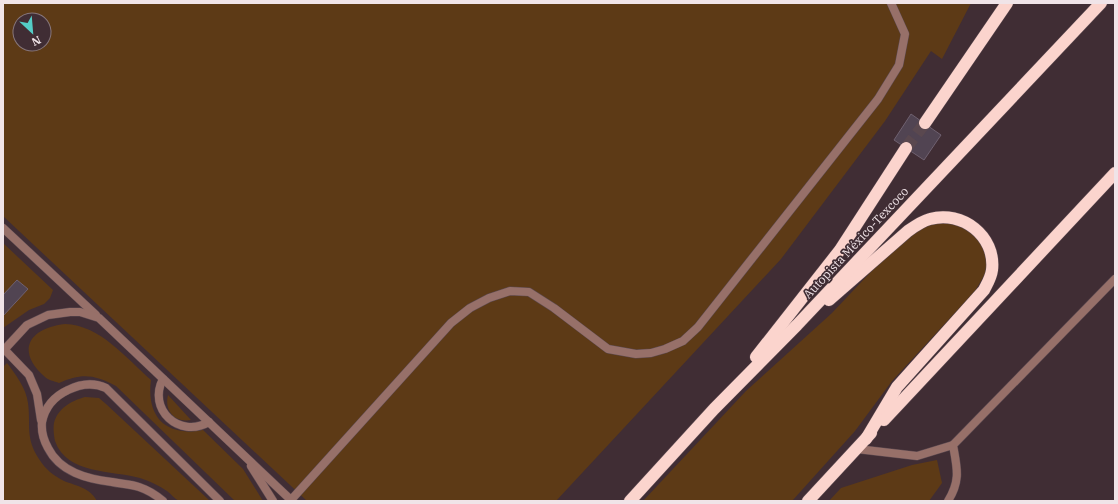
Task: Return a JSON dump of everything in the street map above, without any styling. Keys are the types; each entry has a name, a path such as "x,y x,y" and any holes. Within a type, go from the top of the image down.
{"highway":[{"name":"Autopista México-Texcoco","path":"630,501 714,409 797,325 1101,3"},
{"path":"925,123 1004,6"},
{"path":"714,409 840,250 906,148"},
{"path":"808,501 1115,173"},
{"path":"797,325 842,290 908,231 921,222 938,217 957,219 973,227 986,242 992,269 984,290 898,388 866,439"}],"street":[{"path":"3,228 291,500 451,323 470,308 489,298 510,291 529,292 554,308 608,349 636,354 651,353 683,341 698,327 878,99 899,65 905,34 891,3"},
{"path":"857,449 917,456 953,445 1115,279"},
{"path":"99,318 75,312 59,313 48,316 27,325 3,349 30,375 40,407 42,431 49,450 64,467 75,474 139,487 157,496 162,501"},
{"path":"163,378 158,395 159,402 170,420 176,424 190,428 198,427 209,422"},
{"path":"42,431 46,411 56,397 63,392 87,384 101,386 110,392 220,501"},
{"path":"948,501 954,490 958,472 953,445"},
{"path":"246,457 272,501"}],"shaded area":[{"path":"3,3 971,3 942,59 931,51 885,121 781,259 556,501 307,501 3,216"},
{"path":"950,221 973,231 983,246 987,260 985,274 975,291 892,381 855,431 792,501 643,501 746,391 832,313 902,239 933,223"},
{"path":"3,243 53,290 50,298 44,304 29,310 3,328"},
{"path":"65,324 90,330 112,344 151,380 150,393 152,404 161,422 169,427 179,430 203,430 243,469 263,501 235,501 116,386 101,379 88,376 81,376 59,383 45,377 30,358 30,342 42,330"},
{"path":"7,363 23,387 27,397 30,438 39,459 53,474 64,481 87,490 97,501 3,501 3,367"},
{"path":"168,395 191,420 180,420 172,415 169,411 167,401"},
{"path":"85,397 99,398 210,501 181,502 164,489 143,479 80,466 69,460 61,452 55,441 54,423 62,409"},
{"path":"937,460 942,483 929,501 829,501 841,488 912,465"}],"building":[{"path":"911,114 941,135 924,160 894,140"},
{"path":"17,280 28,289 3,316 3,295"}],"tunnel":[{"path":"906,148 925,123"}]}
